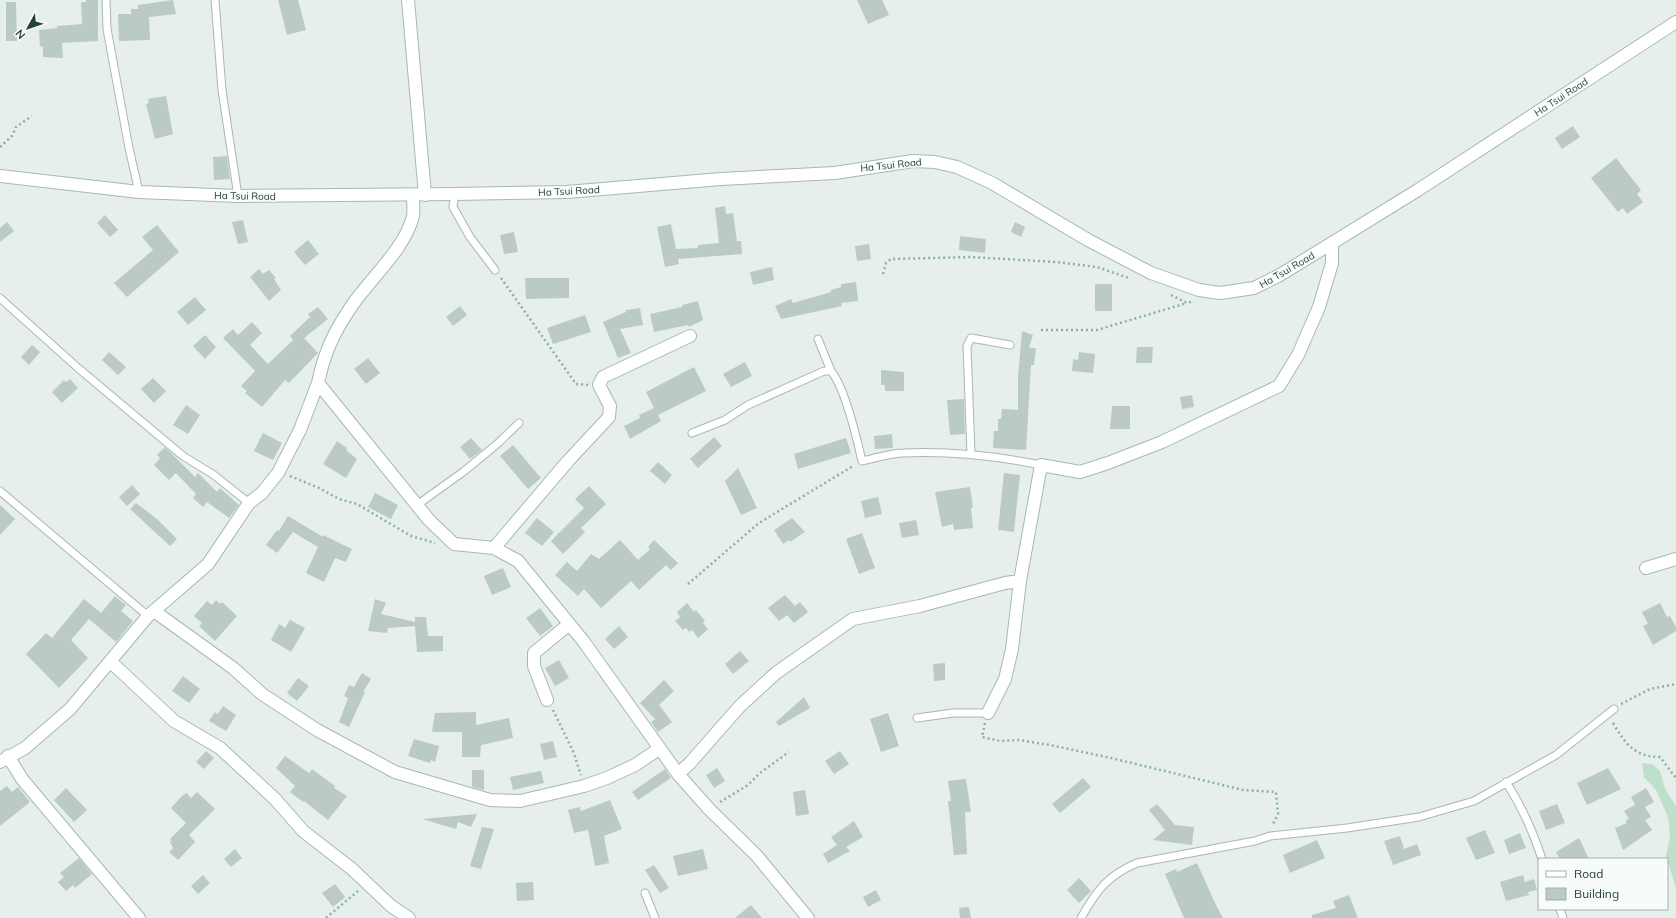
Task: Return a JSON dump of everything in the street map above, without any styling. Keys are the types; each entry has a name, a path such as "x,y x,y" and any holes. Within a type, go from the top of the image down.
{"street":[{"path":"138,918 4,759 25,748 70,709 151,613 208,564 249,503 262,494 278,473 300,430 318,383 330,342 349,308 388,260 408,230 419,195 408,0"},
{"name":"Ha Tsui Road","path":"0,176 139,192 238,196 419,195 567,192 721,179 835,173 913,161 935,162 957,167 992,183 1088,240 1151,273 1199,290 1220,293 1254,288 1280,276 1418,190 1676,22"},
{"path":"988,713 1005,679 1012,649 1020,581 1041,465 1080,472 1108,463 1162,442 1279,386 1298,356 1319,307 1332,263 1332,243"},
{"path":"494,548 568,461 609,418 610,406 599,385 603,377 690,336"},
{"path":"318,383 429,520 454,544 494,548 518,561 568,625 584,642 678,774 709,809 757,856 808,918"},
{"path":"1646,568 1676,559"},
{"path":"678,774 690,763 740,706 776,673 853,619 920,606 1005,583 1020,581"},
{"path":"151,613 233,668 262,694 318,730 395,772 490,800 520,801 584,786 607,778 635,765 659,749"},
{"path":"547,700 534,666 534,653 568,625"},
{"path":"111,662 174,721 220,748 275,799 303,831 409,918"}],"lane":[{"path":"106,0 107,29 129,148 139,192"},
{"path":"215,0 222,90 238,196"},
{"path":"455,194 453,207 470,237 495,270"},
{"path":"0,298 78,368 183,456 214,475 249,503"},
{"path":"971,454 967,346 971,338 1010,345"},
{"path":"818,339 831,372 836,376 862,461 903,453 971,454 1012,459 1041,465"},
{"path":"692,433 725,420 748,404 824,371 831,372"},
{"path":"417,505 463,472 496,445 519,423"},
{"path":"0,491 151,613"},
{"path":"1081,918 1103,884 1124,869 1137,863 1255,841 1270,836 1347,828 1419,817 1474,801 1556,755 1614,709"},
{"path":"917,718 953,713 988,713"},
{"path":"1506,782 1524,812 1542,858"},
{"path":"644,894 655,918"}],"path":[{"path":"0,147 12,136 16,127 32,116"},
{"path":"883,274 886,263 891,259 971,257 1056,262 1097,267 1135,279"},
{"path":"495,270 576,384 599,385"},
{"path":"1041,330 1097,330 1194,301 1199,290"},
{"path":"1169,294 1187,303"},
{"path":"688,584 759,523 862,461"},
{"path":"278,473 295,477 339,499 357,504 411,536 430,542 454,544"},
{"path":"1614,709 1628,699 1650,688 1676,684"},
{"path":"547,700 573,751 584,786"},
{"path":"1607,714 1632,749 1650,757 1660,757 1676,778"},
{"path":"982,737 1000,741 1019,740 1050,745 1243,790 1276,792 1278,814 1270,836"},
{"path":"709,809 748,785 760,773 789,752"},
{"path":"326,918 366,884"}],"green space":[{"path":"1642,763 1652,764 1660,771 1665,789 1676,806 1676,888 1668,858 1666,856 1670,837 1668,817 1656,790 1644,777"}],"building":[{"path":"86,0 98,0 98,41 62,43 63,58 43,57 43,46 40,47 39,30 57,28 57,26 82,24 81,2 86,2"},
{"path":"173,0 176,14 149,17 150,40 119,41 118,14 131,14 131,9 138,9 138,5"},
{"path":"278,0 298,0 306,30 287,35"},
{"path":"857,0 882,0 889,15 868,24"},
{"path":"6,2 16,2 17,41 6,41"},
{"path":"166,96 173,134 155,139 146,104 149,103 148,99"},
{"path":"1573,126 1580,137 1562,149 1555,138"},
{"path":"227,156 230,179 214,180 213,157"},
{"path":"1616,158 1641,190 1637,194 1643,202 1627,214 1623,208 1618,212 1591,178"},
{"path":"725,206 726,214 733,213 737,241 741,241 742,254 678,259 679,264 665,267 657,227 671,224 676,249 698,248 698,245 719,243 715,208"},
{"path":"105,215 118,230 110,237 97,223"},
{"path":"243,220 248,242 238,244 232,222"},
{"path":"7,222 14,231 0,242 0,228"},
{"path":"1015,222 1025,227 1021,237 1011,232"},
{"path":"157,225 179,252 127,297 114,283 153,250 142,237"},
{"path":"514,232 518,252 504,254 500,235"},
{"path":"960,236 986,239 985,253 959,250"},
{"path":"308,240 319,254 305,265 294,252"},
{"path":"869,244 871,259 857,261 855,246"},
{"path":"772,267 774,280 753,285 750,272"},
{"path":"259,269 263,274 269,270 276,278 274,279 281,290 269,301 250,277"},
{"path":"525,278 569,278 569,298 526,299"},
{"path":"856,282 858,301 841,303 842,306 781,319 775,306 791,299 793,303 831,292 831,290 841,287 841,284"},
{"path":"1095,284 1112,284 1112,311 1095,311"},
{"path":"195,297 206,310 188,325 177,312"},
{"path":"698,301 703,320 689,327 688,325 654,332 650,314 682,307 682,305"},
{"path":"460,306 467,315 453,326 446,317"},
{"path":"318,307 328,319 304,338 318,353 289,383 285,380 262,407 245,393 247,391 241,386 255,371 223,338 233,329 238,335 252,322 262,333 250,345 268,364 293,340 290,336 310,317 308,314"},
{"path":"640,308 643,325 620,329 631,353 618,358 603,322 626,312 626,310"},
{"path":"585,315 591,332 553,344 547,328"},
{"path":"1022,331 1033,335 1029,348 1036,348 1034,365 1031,365 1026,450 993,448 994,431 998,431 998,419 1001,419 1002,409 1018,410 1018,377"},
{"path":"205,335 216,347 205,359 193,346"},
{"path":"32,345 40,352 29,365 21,357"},
{"path":"1137,347 1153,347 1152,363 1136,363"},
{"path":"109,352 126,367 118,375 102,360"},
{"path":"1079,352 1095,354 1093,373 1072,371 1073,359 1078,360"},
{"path":"368,358 380,373 366,384 354,369"},
{"path":"745,362 752,376 731,387 723,374"},
{"path":"694,367 706,391 658,415 661,421 630,439 624,426 640,418 639,415 654,408 646,392"},
{"path":"881,370 904,372 904,391 885,391 885,385 881,385"},
{"path":"153,378 166,391 154,403 141,389"},
{"path":"70,379 78,388 62,403 52,392 64,380 66,382"},
{"path":"1192,395 1194,407 1182,409 1180,397"},
{"path":"964,399 965,434 950,435 947,400"},
{"path":"186,405 200,415 188,434 173,425"},
{"path":"1112,406 1130,406 1130,429 1110,429"},
{"path":"263,433 282,443 273,460 254,451"},
{"path":"892,434 893,448 875,449 874,436"},
{"path":"714,437 722,446 698,468 690,459"},
{"path":"471,438 482,450 470,459 460,447"},
{"path":"846,438 851,453 798,469 794,454"},
{"path":"337,441 347,448 346,450 357,459 346,478 323,464"},
{"path":"513,445 541,478 528,489 500,456"},
{"path":"165,447 195,477 198,473 217,492 220,488 239,505 229,518 207,502 203,507 193,498 196,494 176,473 169,480 154,465 160,458 157,455"},
{"path":"658,462 672,475 665,484 650,471"},
{"path":"738,468 757,508 741,515 725,481"},
{"path":"1004,473 1020,475 1014,532 998,530"},
{"path":"132,485 140,494 127,506 119,497"},
{"path":"589,486 606,504 581,528 585,532 563,554 551,541 584,508 575,499"},
{"path":"970,487 973,507 971,508 973,528 954,530 953,524 942,527 935,492"},
{"path":"375,493 398,505 391,519 368,507"},
{"path":"878,497 882,514 865,518 861,501"},
{"path":"136,503 157,519 177,539 170,546 130,509"},
{"path":"0,505 15,519 0,535"},
{"path":"288,516 323,537 323,535 352,549 346,562 335,558 324,582 306,573 318,547 293,532 277,553 266,545 277,530 279,531"},
{"path":"537,518 554,532 542,546 525,533"},
{"path":"792,518 805,532 790,542 789,540 783,544 774,530"},
{"path":"916,520 919,535 902,538 899,523"},
{"path":"862,533 875,568 859,574 846,539"},
{"path":"620,540 638,560 650,549 648,547 654,540 678,563 671,570 666,565 639,590 631,581 601,608 584,589 578,596 555,575 567,562 577,571 591,554 599,559"},
{"path":"503,568 511,587 492,595 484,576"},
{"path":"785,595 795,606 800,602 808,612 794,623 787,615 779,621 768,608"},
{"path":"115,596 126,605 121,611 133,621 116,642 89,619 71,640 88,658 59,688 26,654 46,633 52,638 84,599 101,613"},
{"path":"375,599 386,603 381,614 415,622 415,617 426,617 428,636 443,636 443,651 417,652 415,626 388,628 387,633 368,631"},
{"path":"216,600 220,604 222,602 237,616 215,641 199,626 202,623 194,616 207,601 212,605"},
{"path":"687,603 694,612 696,610 705,621 703,623 708,629 698,638 692,630 689,632 686,628 683,630 675,621 680,617 677,612"},
{"path":"1660,603 1667,617 1670,616 1676,627 1676,631 1653,645 1643,626 1648,624 1642,612"},
{"path":"540,608 553,626 540,636 526,618"},
{"path":"290,620 305,628 291,652 271,640 279,624 285,628"},
{"path":"619,626 628,637 614,649 605,639"},
{"path":"740,651 749,661 733,674 725,664"},
{"path":"559,660 569,678 555,686 545,668"},
{"path":"945,663 945,680 934,681 933,664"},
{"path":"362,673 371,679 363,692 365,692 349,727 339,722 348,698 344,696 349,685 354,687"},
{"path":"183,676 200,689 189,703 172,691"},
{"path":"298,678 309,686 297,701 287,693"},
{"path":"664,680 674,691 659,705 672,722 658,732 651,722 655,719 640,703"},
{"path":"804,697 810,708 779,726 776,722"},
{"path":"223,706 236,715 226,731 209,721 215,712 218,714"},
{"path":"476,712 476,725 509,718 513,738 481,745 480,757 462,757 462,732 432,732 435,713"},
{"path":"888,713 899,746 881,752 870,719"},
{"path":"414,739 439,746 435,762 431,760 430,763 408,756"},
{"path":"553,741 557,757 544,760 540,744"},
{"path":"206,751 214,758 204,769 196,762"},
{"path":"840,751 849,764 834,774 825,761"},
{"path":"285,756 309,773 312,769 335,786 334,788 347,796 328,820 290,792 295,786 276,768"},
{"path":"717,768 725,781 714,788 706,775"},
{"path":"1608,768 1621,789 1587,805 1577,783"},
{"path":"665,769 671,778 638,800 632,792"},
{"path":"472,770 484,770 484,790 472,787"},
{"path":"541,771 544,783 513,790 510,777"},
{"path":"1083,778 1091,787 1060,813 1052,804"},
{"path":"966,779 971,812 965,812 967,854 954,855 948,801 951,801 948,781"},
{"path":"7,786 12,792 18,787 30,802 0,826 0,791"},
{"path":"66,788 87,810 74,822 54,800"},
{"path":"1646,788 1654,802 1645,807 1651,817 1645,820 1652,830 1623,850 1615,828 1627,823 1625,821 1629,819 1624,811 1635,805 1631,797"},
{"path":"805,790 809,814 796,816 793,792"},
{"path":"197,792 215,809 189,835 195,842 178,860 169,852 173,848 170,842 172,840 170,839 186,823 171,808 183,795 187,793 191,798"},
{"path":"610,800 622,829 604,836 609,863 595,866 588,830 574,833 568,810 580,807 581,811"},
{"path":"1157,804 1175,825 1194,827 1192,845 1153,840 1165,830 1149,810"},
{"path":"1557,804 1565,823 1546,830 1539,811"},
{"path":"477,814 471,827 458,822 456,829 422,819"},
{"path":"854,821 863,837 846,847 850,851 828,863 823,854 837,845 831,837"},
{"path":"482,827 494,829 481,869 470,866"},
{"path":"1485,830 1495,853 1476,860 1466,838"},
{"path":"1520,833 1526,848 1509,854 1504,840"},
{"path":"1400,836 1404,849 1417,844 1421,855 1393,865 1384,841"},
{"path":"1579,838 1589,858 1559,858 1556,852"},
{"path":"1317,840 1325,858 1290,873 1283,855"},
{"path":"235,849 242,858 231,867 224,859"},
{"path":"703,849 708,869 678,876 673,856"},
{"path":"79,858 92,874 75,888 73,885 66,891 58,882 64,877 60,873"},
{"path":"1197,863 1223,918 1184,918 1165,874 1176,869 1177,872"},
{"path":"654,865 669,888 660,893 645,870"},
{"path":"203,875 210,883 198,894 191,886"},
{"path":"1523,875 1525,882 1534,879 1537,890 1528,892 1529,895 1506,901 1500,882"},
{"path":"1079,878 1091,891 1079,903 1067,890"},
{"path":"533,882 534,900 517,901 516,883"},
{"path":"335,884 345,897 333,907 322,893"},
{"path":"876,890 881,900 868,907 863,897"},
{"path":"1349,895 1358,918 1312,918 1312,915 1336,908 1333,901"},
{"path":"751,905 762,918 735,918"},
{"path":"969,907 971,918 960,918 959,908"}]}
